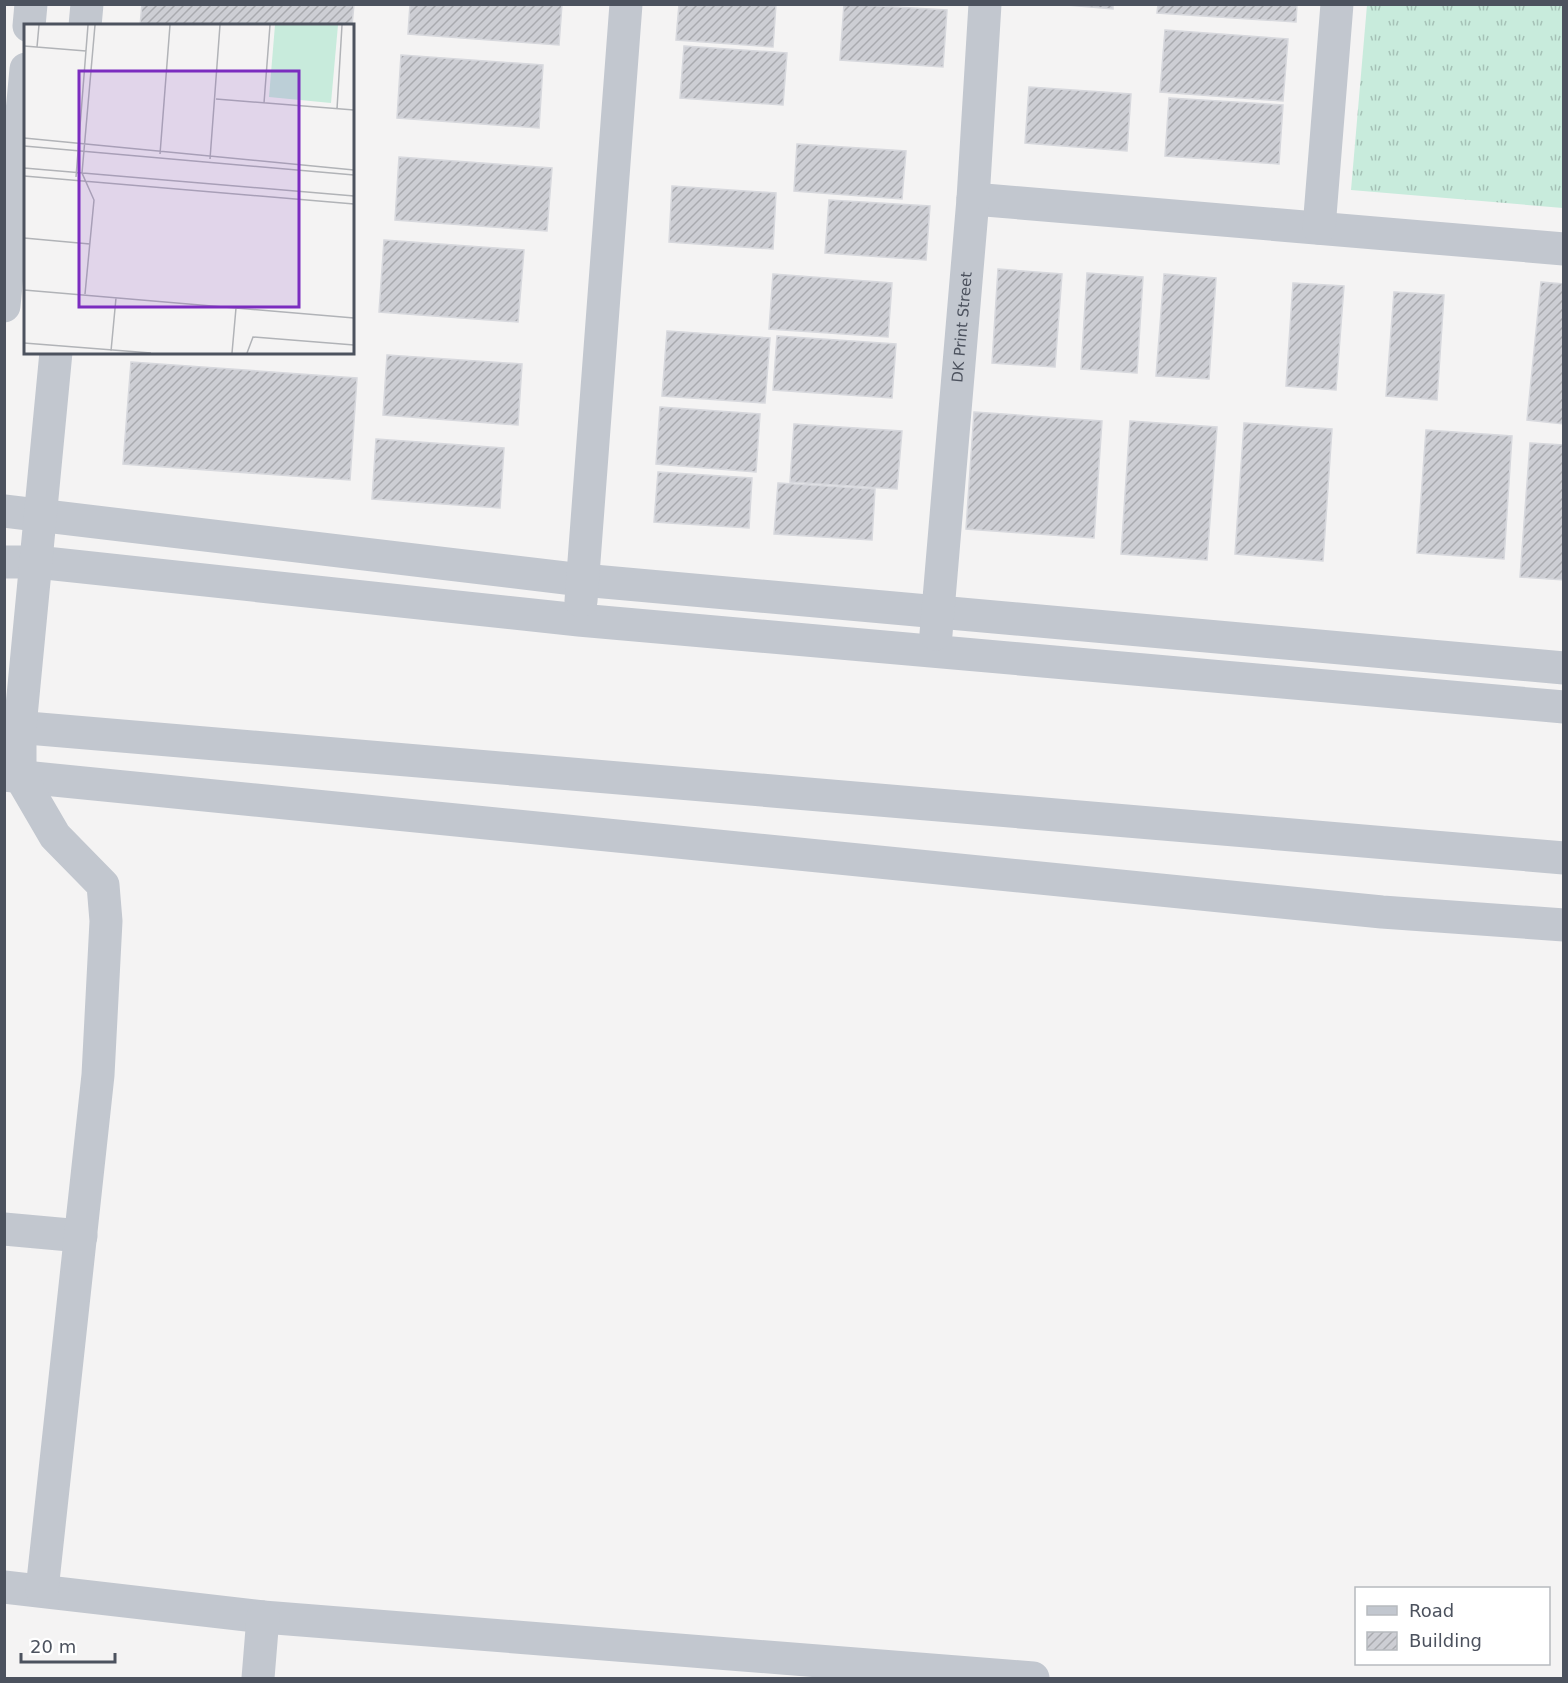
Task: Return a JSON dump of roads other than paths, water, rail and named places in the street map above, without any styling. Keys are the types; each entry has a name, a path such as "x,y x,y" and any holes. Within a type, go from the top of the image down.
{"street":[{"path":"29,24 31,4"},
{"path":"85,24 87,4"},
{"path":"579,620 626,4"},
{"name":"DK Print Street","path":"935,652 973,199 985,4"},
{"path":"1319,228 1337,4"},
{"path":"4,306 24,91"},
{"path":"973,199 1563,249"},
{"path":"42,1590 98,1075 105,892 94,875 55,836 13,775 20,562 42,516 56,354"},
{"path":"4,511 582,580 1563,668"},
{"path":"20,562 579,620 1563,707"},
{"path":"13,726 1563,858"},
{"path":"13,775 1382,912 1563,925"},
{"path":"4,1229 81,1236"},
{"path":"4,1587 263,1617 1033,1678"},
{"path":"258,1678 263,1617"}]}
